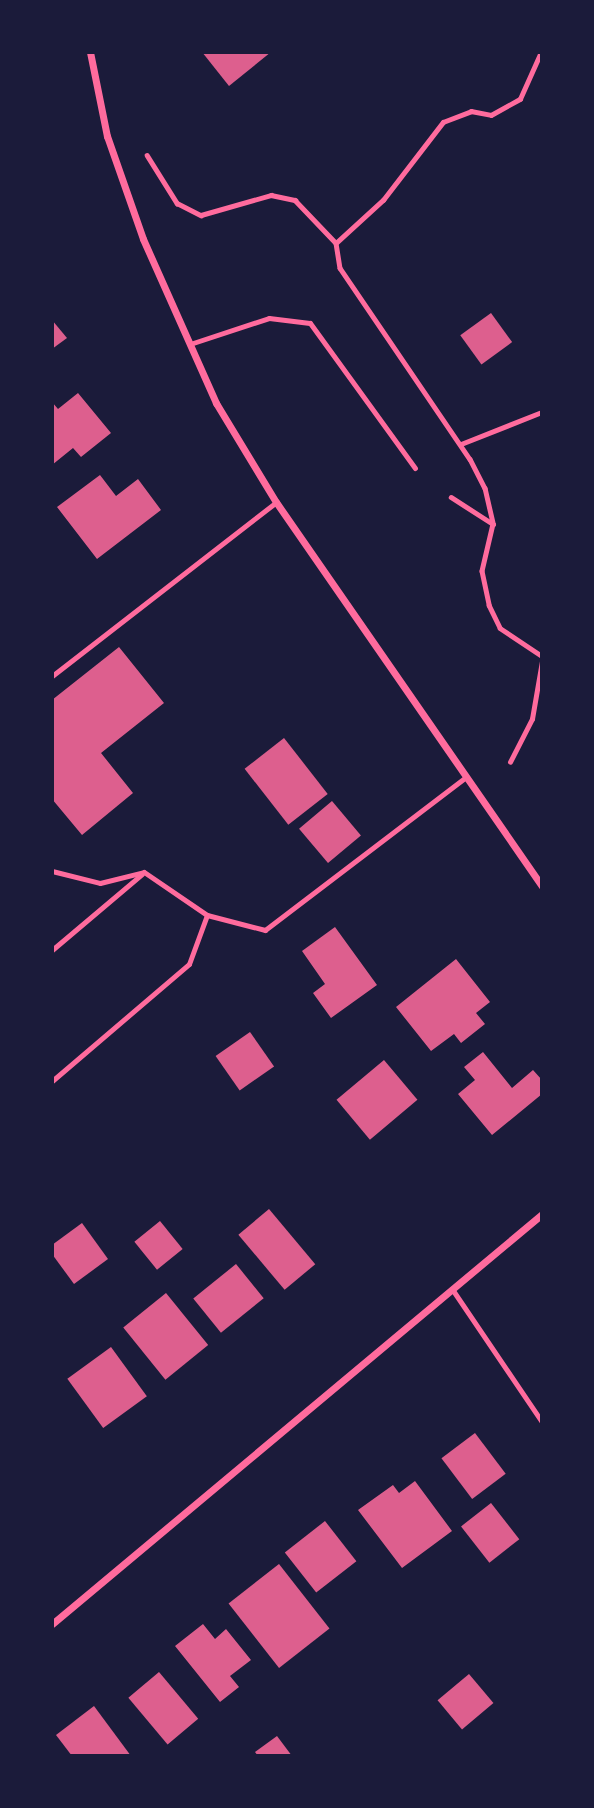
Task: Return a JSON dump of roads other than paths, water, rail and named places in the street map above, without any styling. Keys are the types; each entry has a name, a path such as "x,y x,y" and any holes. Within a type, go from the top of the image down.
{"street":[{"path":"90,52 107,136 143,239 216,403 276,502 541,886"},
{"path":"52,1623 541,1214"}],"lane":[{"path":"190,344 269,318 310,323 415,468"},
{"path":"52,676 276,502"},
{"path":"52,871 100,883 144,872 207,915 265,930 466,777"},
{"path":"52,950 144,872"},
{"path":"52,1082 189,964 207,915"},
{"path":"452,1289 541,1422"}]}
